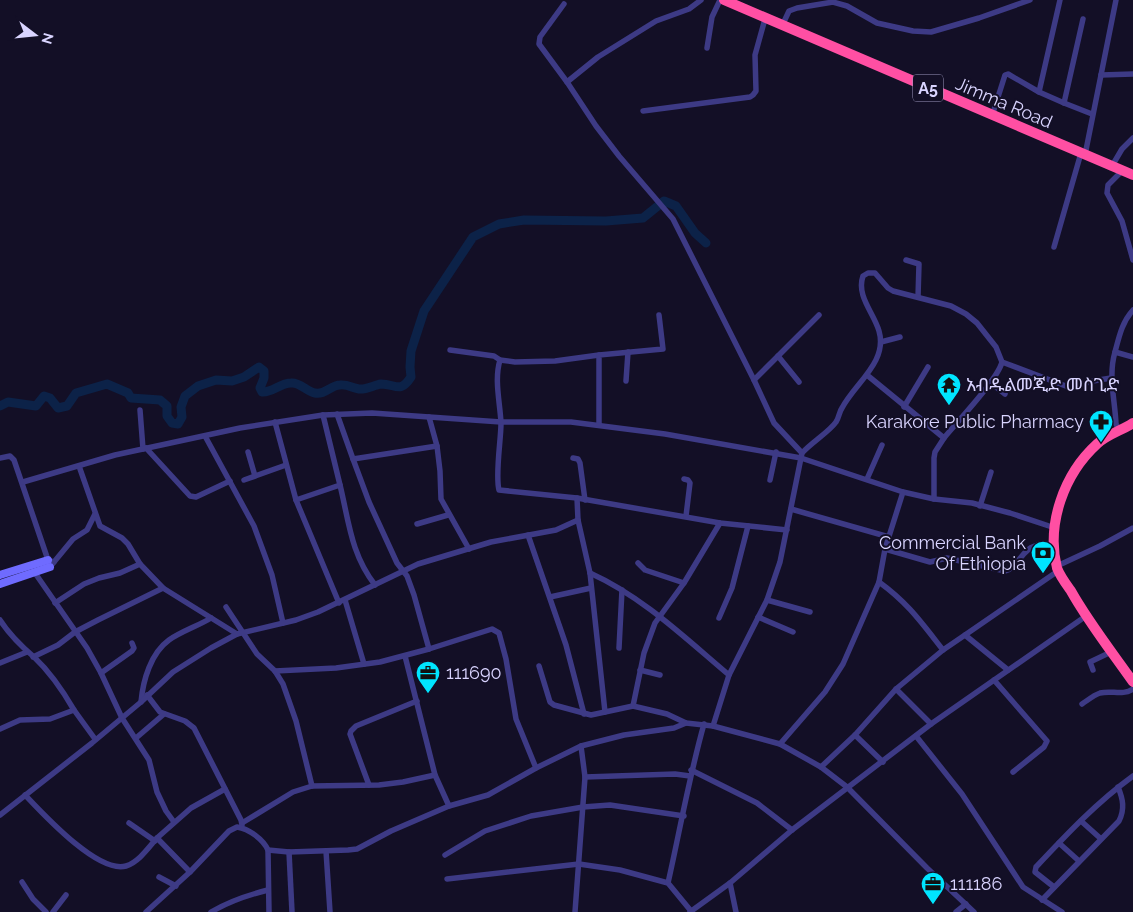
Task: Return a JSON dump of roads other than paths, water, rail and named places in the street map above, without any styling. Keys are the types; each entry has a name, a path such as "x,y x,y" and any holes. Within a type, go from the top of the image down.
{"highway":[{"name":"Jimma Road","path":"722,0 1133,175"},
{"path":"1133,424 1118,430 1098,443 1074,470 1067,482 1058,507 1055,528 1058,568 1086,616 1133,682"}],"street":[{"path":"567,82 598,57 656,20 690,9 701,0"},
{"path":"707,48 712,17 722,0"},
{"path":"782,26 789,11 833,2 847,6 877,23 913,31 931,32 1030,0"},
{"path":"1039,92 1060,0"},
{"path":"1054,247 1083,154 1116,0"},
{"path":"564,4 538,41 539,44 619,156 673,218 774,423 802,456"},
{"path":"643,111 754,96 756,91 755,55 765,19"},
{"path":"1064,104 1083,19"},
{"path":"992,116 1005,75 1010,74 1039,92 1092,114"},
{"path":"1101,75 1133,74"},
{"path":"1112,166 1122,149 1133,138"},
{"path":"1122,170 1108,184 1107,193 1122,221 1133,260"},
{"path":"906,260 919,264 918,296"},
{"path":"713,726 729,675 767,600 780,562 802,456 811,443 836,422 842,406 867,375 875,361 881,342 877,325 868,308 862,288 863,276 868,273 875,273 888,288 900,294 918,296 951,306 966,314 977,323 996,347 1002,362 999,370 944,438 936,452 934,458 934,499"},
{"path":"1118,430 1111,365 1122,328 1127,316 1133,310"},
{"path":"450,350 494,356 500,360 515,362 555,361 663,349 659,315"},
{"path":"754,380 819,315"},
{"path":"881,342 900,338"},
{"path":"626,381 628,352"},
{"path":"1115,352 1133,357"},
{"path":"598,424 599,355"},
{"path":"778,356 799,382"},
{"path":"500,360 498,367 501,422 499,490 576,498 720,523 787,530"},
{"path":"1002,362 1071,388 1111,378"},
{"path":"904,407 928,367"},
{"path":"867,375 944,438"},
{"path":"990,382 1005,394"},
{"path":"140,410 145,448 190,496 196,497 230,481"},
{"path":"23,482 115,455 275,422 323,415 372,413 501,422 598,424 802,456 903,492 980,506 1055,528"},
{"path":"337,414 369,502 397,563 407,576 429,649"},
{"path":"323,415 354,548 365,572 374,585"},
{"path":"429,417 437,446 441,499 469,549"},
{"path":"275,422 296,500 342,601 364,664"},
{"path":"205,436 254,526 272,575 283,623"},
{"path":"867,479 882,445"},
{"path":"353,459 437,446"},
{"path":"248,452 255,476"},
{"path":"770,480 776,452"},
{"path":"0,458 10,456 13,458 51,563"},
{"path":"573,458 578,459 580,463 585,500"},
{"path":"244,480 286,464"},
{"path":"79,466 100,528 122,538 128,544 140,564 163,588 239,634"},
{"path":"980,506 991,472"},
{"path":"684,479 690,483 686,516"},
{"path":"296,500 340,486"},
{"path":"780,744 825,692 844,664 879,582 885,549 903,492"},
{"path":"576,498 578,520 590,573 605,712"},
{"path":"791,509 889,536"},
{"path":"0,584 35,573 51,563 73,539 87,530 95,514"},
{"path":"417,524 448,514"},
{"path":"0,815 122,718 173,672 211,648 239,634 318,612 418,564 491,542 556,530 578,520"},
{"path":"633,706 644,653 655,623 684,582 720,523"},
{"path":"719,618 732,588 748,526"},
{"path":"821,767 856,735 896,689 942,650 1058,568 1132,527"},
{"path":"528,535 566,645 584,714"},
{"path":"885,549 930,562 947,558 1006,571 1012,569 1033,546 1055,544"},
{"path":"0,575 51,563"},
{"path":"638,563 645,570 684,582"},
{"path":"55,603 84,584 120,573 140,564"},
{"path":"35,573 101,673 122,718 149,760 157,792 166,811 174,822"},
{"path":"590,573 612,583 659,616 729,675"},
{"path":"879,582 899,596 913,610 942,650"},
{"path":"33,657 58,645 75,632 163,588"},
{"path":"550,597 591,588"},
{"path":"619,648 622,590"},
{"path":"767,600 810,612"},
{"path":"226,607 239,634 275,672 283,684 289,698 312,786"},
{"path":"758,616 792,632"},
{"path":"447,879 579,864 620,870 668,883 690,912 730,883 792,830 847,787 883,762 931,724 1086,616"},
{"path":"141,702 146,678 159,650 170,640 211,618"},
{"path":"0,620 63,691 95,739"},
{"path":"275,672 336,668 405,656 492,629 499,633 506,659 516,718 536,768"},
{"path":"965,635 1008,670"},
{"path":"101,673 132,650 134,648 132,643"},
{"path":"0,663 27,652"},
{"path":"1093,670 1090,662 1111,652"},
{"path":"405,656 435,775 449,806"},
{"path":"539,666 552,704 590,715 633,706 667,714 686,723 713,726 780,744 821,767 847,787 927,868 974,912"},
{"path":"640,670 660,675"},
{"path":"994,680 1046,741 1044,747 1013,772"},
{"path":"896,689 931,724"},
{"path":"1082,704 1099,693 1120,694 1133,689"},
{"path":"147,695 160,712 185,721 194,728 242,826 266,845 268,850 269,912"},
{"path":"369,785 350,734 351,731 356,726 417,701"},
{"path":"0,729 20,720 50,719 74,710"},
{"path":"136,738 164,714"},
{"path":"268,850 289,852 357,848 449,806 488,795 536,768 581,746 624,735 674,728 686,723"},
{"path":"668,883 684,816 691,773 704,724"},
{"path":"856,735 883,762"},
{"path":"916,736 962,794 1023,887 1062,912"},
{"path":"575,912 585,777 581,746"},
{"path":"585,777 691,773 757,803 792,830"},
{"path":"146,912 176,886 230,830 242,826 293,792 312,786 369,785 403,782 435,775"},
{"path":"1054,887 1035,870 1081,821 1133,776"},
{"path":"1042,900 1118,821 1122,813 1122,798 1118,787"},
{"path":"25,795 67,836 92,855 114,866 128,865 136,861 156,839 191,808 225,789"},
{"path":"445,855 485,831 531,816 583,807 610,805 684,816"},
{"path":"1081,821 1100,838"},
{"path":"130,823 156,839 190,872"},
{"path":"1058,844 1079,861"},
{"path":"326,851 330,912"},
{"path":"289,852 292,912"},
{"path":"159,877 176,886"},
{"path":"22,882 33,899 46,912"},
{"path":"730,883 736,912"},
{"path":"210,912 253,894 268,890"},
{"path":"53,912 66,895"},
{"path":"956,912 966,904"}],"waterway":[{"path":"0,406 8,402 36,406 44,396 50,398 58,408 67,406 76,393 107,384 128,393 131,398 160,400 167,406 167,416 172,423 178,424 182,417 181,407 185,396 198,386 216,380 232,381 244,377 259,367 264,371 264,378 260,388 262,392 291,383 315,393 340,385 362,389 381,384 401,387 411,377 411,351 424,311 473,237 499,224 524,220 606,221 643,218 664,201 676,206 695,233 706,243"}],"place":[{"name":"አብዱልመጂድ መስጊድ","path":"949,406"},
{"name":"Karakore Public Pharmacy","path":"1101,443"},
{"name":"Commercial Bank Of Ethiopia","path":"1043,574"},
{"name":"111690","path":"428,694"},
{"name":"111186","path":"933,905"}]}
